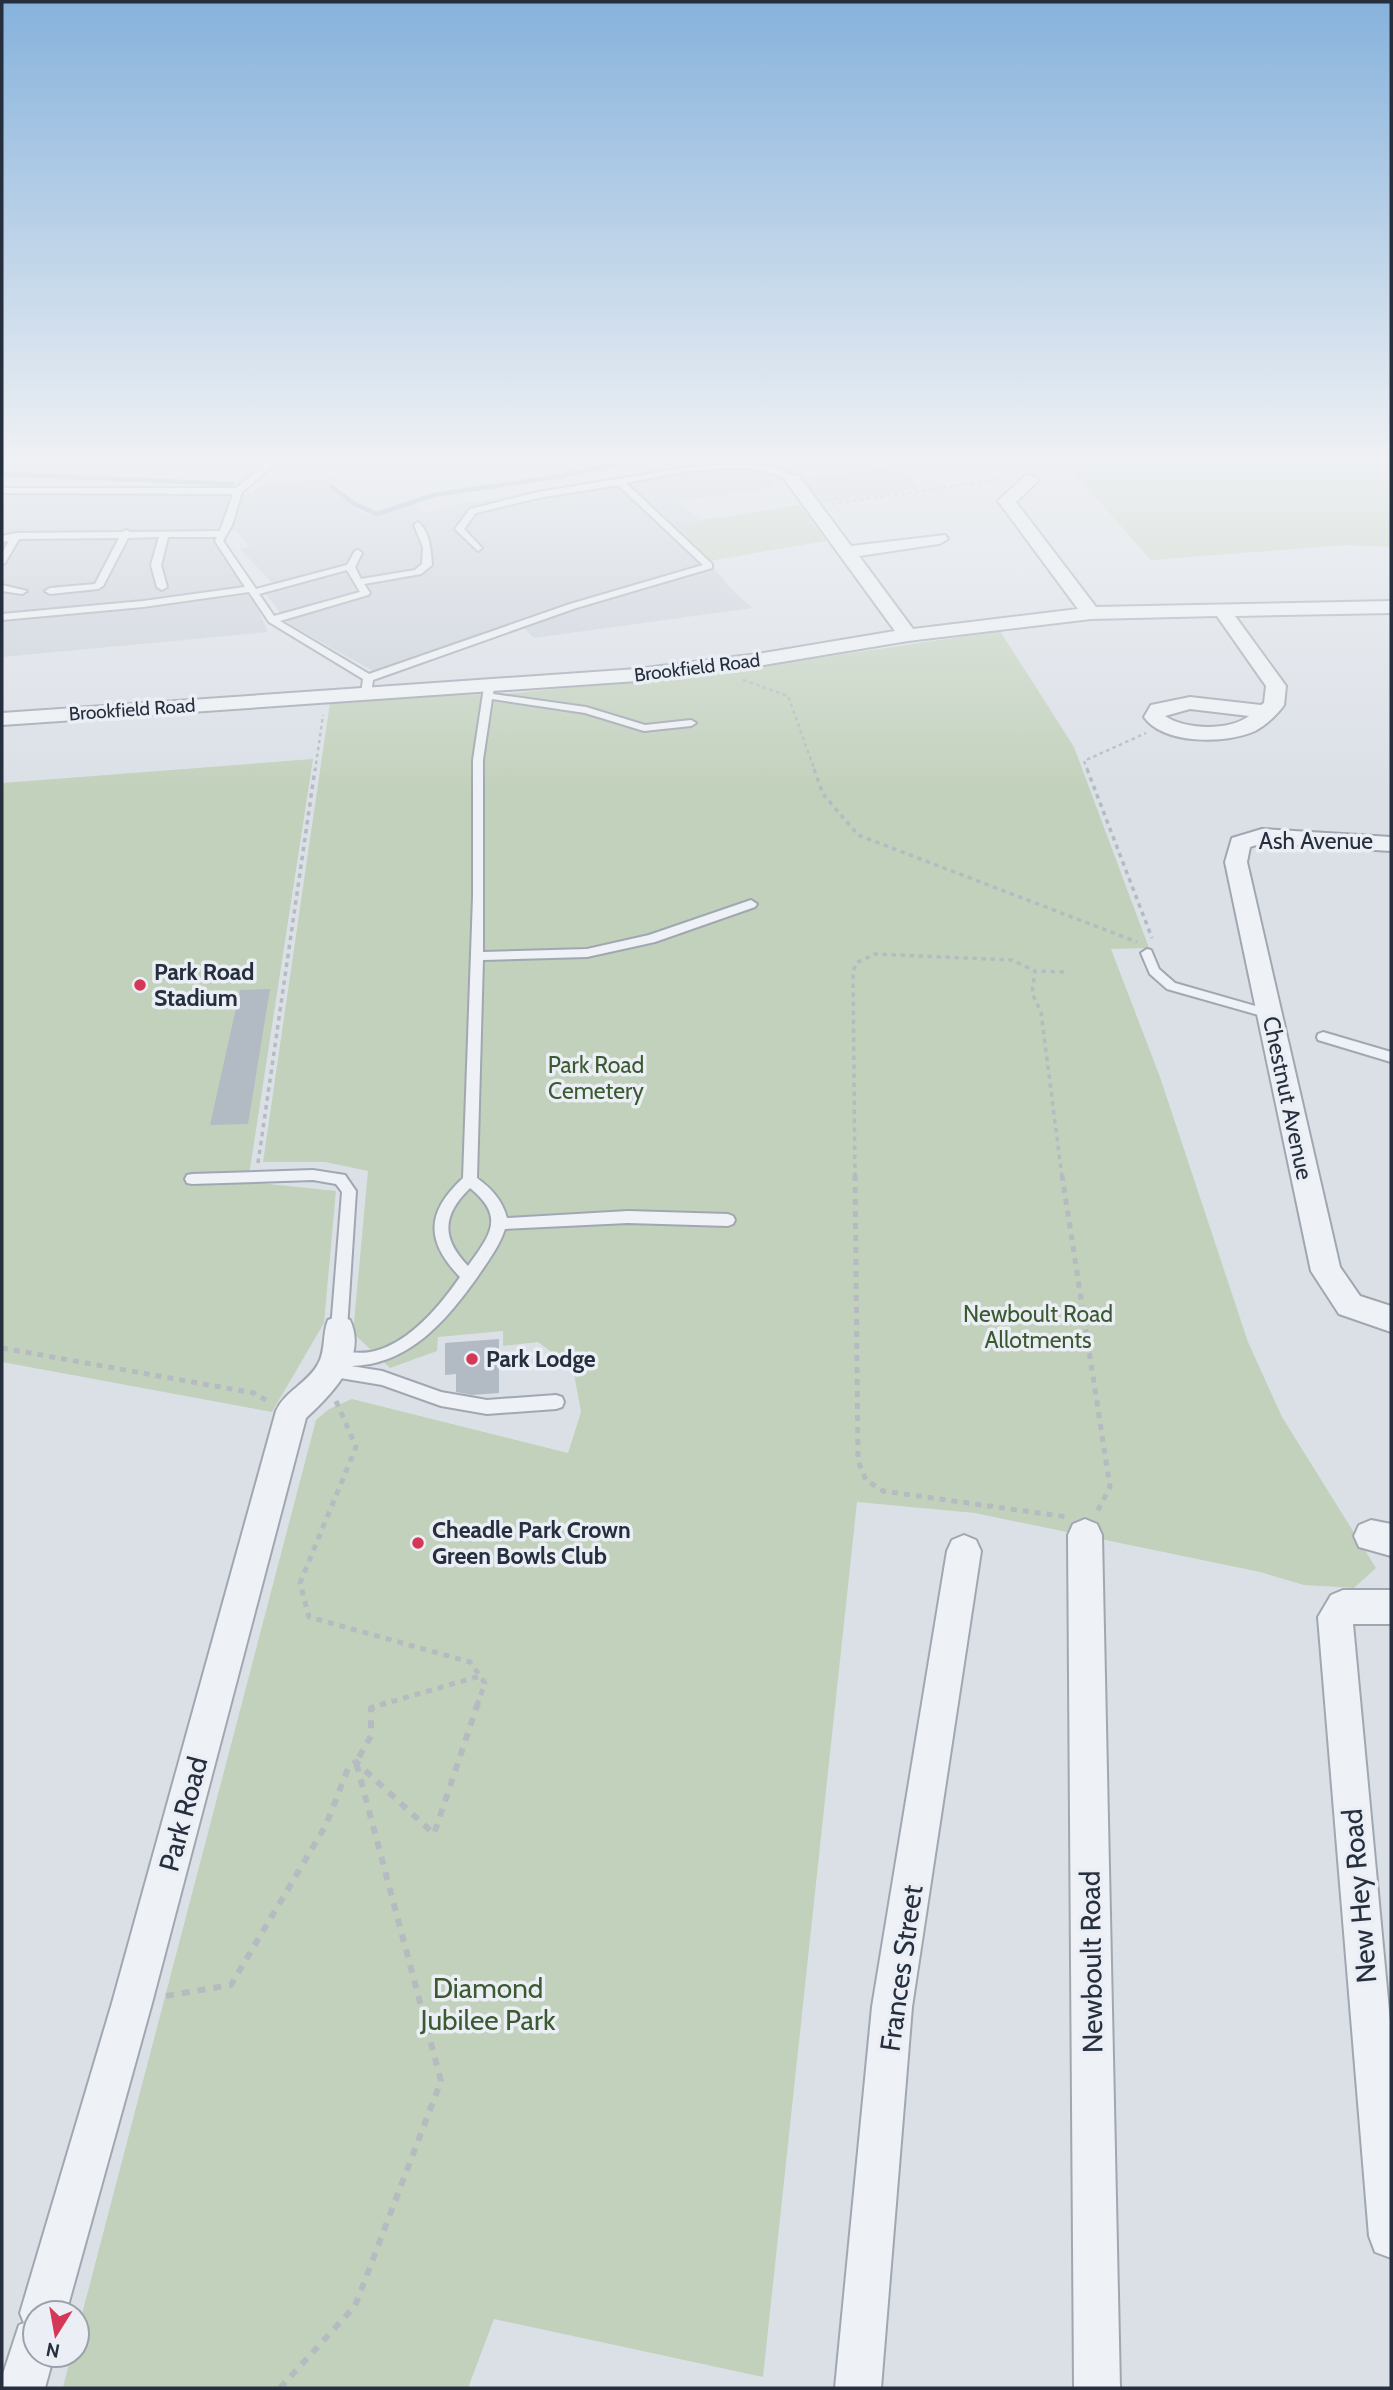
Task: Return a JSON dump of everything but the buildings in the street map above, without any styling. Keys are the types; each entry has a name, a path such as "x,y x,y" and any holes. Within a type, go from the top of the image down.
{"street":[{"path":"859,568 908,635"},
{"path":"1057,568 1091,613"},
{"name":"Brookfield Road","path":"2,719 326,696 367,686 489,691 725,664 908,635 1091,613 1391,607"},
{"path":"1162,725 1219,731 1247,726 1274,705 1276,685 1221,609"},
{"name":"Ash Avenue","path":"1240,843 1262,836 1391,844"},
{"name":"Chestnut Avenue","path":"1240,843 1236,862 1326,1270 1350,1305 1391,1319"},
{"path":"292,1411 333,1370 339,1329"},
{"name":"Park Road","path":"47,2299 132,2003 292,1411"},
{"name":"Newboult Road","path":"1089,1528 1097,2388"},
{"name":"Frances Street","path":"858,2388 892,2007 964,1551"},
{"name":"New Hey Road","path":"1391,1607 1343,1607 1335,1617 1391,2236"},
{"path":"22,2388 27,2369"}],"lane":[{"path":"50,591 98,586 108,568"},
{"path":"157,568 162,587"},
{"path":"237,568 272,620 367,686 573,606 704,568"},
{"path":"2,617 252,591 348,568"},
{"path":"272,620 365,593 350,568"},
{"path":"359,582 418,572 424,568"},
{"path":"2,588 22,591"},
{"path":"470,1277 442,1247 440,1228 450,1200 470,1180 478,956 478,760 489,691 586,710 644,728 691,723"},
{"path":"478,956 587,953 652,939 751,904"},
{"path":"1147,953 1154,971 1171,986 1269,1014"},
{"path":"1323,1037 1391,1058"},
{"path":"192,1179 313,1175 340,1179 349,1191 339,1329"},
{"path":"333,1370 379,1357 406,1341 456,1299 497,1240 500,1224 491,1199 470,1180"},
{"path":"500,1224 628,1217 728,1220"},
{"path":"333,1370 382,1378 441,1399 487,1407 556,1402"}],"path":[{"path":"725,664 730,676 788,696 823,794 858,835 1126,940 1154,944 1084,761 1162,725"},
{"path":"256,1178 326,696"},
{"path":"1035,971 1031,981 1033,1000 1041,1012 1066,1205 1110,1487 1089,1528 883,1491 870,1485 862,1477 858,1461 853,973 856,963 875,954 1012,960 1035,971 1066,972"},
{"path":"2,1348 254,1393 275,1406 292,1411"},
{"path":"333,1370 356,1447 300,1583 309,1617 470,1662 485,1683 434,1833 356,1762"},
{"path":"132,2003 231,1985 326,1825 349,1766 369,1747 374,1730 371,1708 480,1676"},
{"path":"280,2388 355,2306 441,2081 423,1998 356,1762"}],"shaded area":[{"path":"2,568 237,568 268,632 2,657"},
{"path":"258,568 714,568 730,588 752,608 534,638 518,622 375,672 289,624 265,593 278,589"}],"green space":[{"path":"1000,631 1074,747 1149,948 1111,949 1160,1077 1248,1342 1282,1417 1376,1568 1354,1588 1304,1585 1260,1572 975,1513 857,1502 763,2377 494,2319 468,2388 63,2388 68,2369 91,2369 91,2299 86,2299 316,1420 329,1409 352,1399 568,1453 581,1412 573,1368 538,1342 503,1346 503,1331 438,1337 437,1351 390,1368 353,1333 368,1171 325,1162 263,1162 330,702 482,694 483,700 505,699 505,694 723,672"},
{"name":"Park Road Stadium","path":"313,759 248,1182 336,1191 324,1323 272,1412 2,1362 2,783"}],"place":[{"name":"Park Road Stadium","path":"140,985"},
{"name":"Park Lodge","path":"472,1359"},
{"name":"Cheadle Park Crown Green Bowls Club","path":"418,1543"}],"park label":[{"name":"Park Road Cemetery","path":"596,1078"},
{"name":"Newboult Road Allotments","path":"1038,1327"},
{"name":"Diamond Jubilee Park","path":"488,2004"}]}
